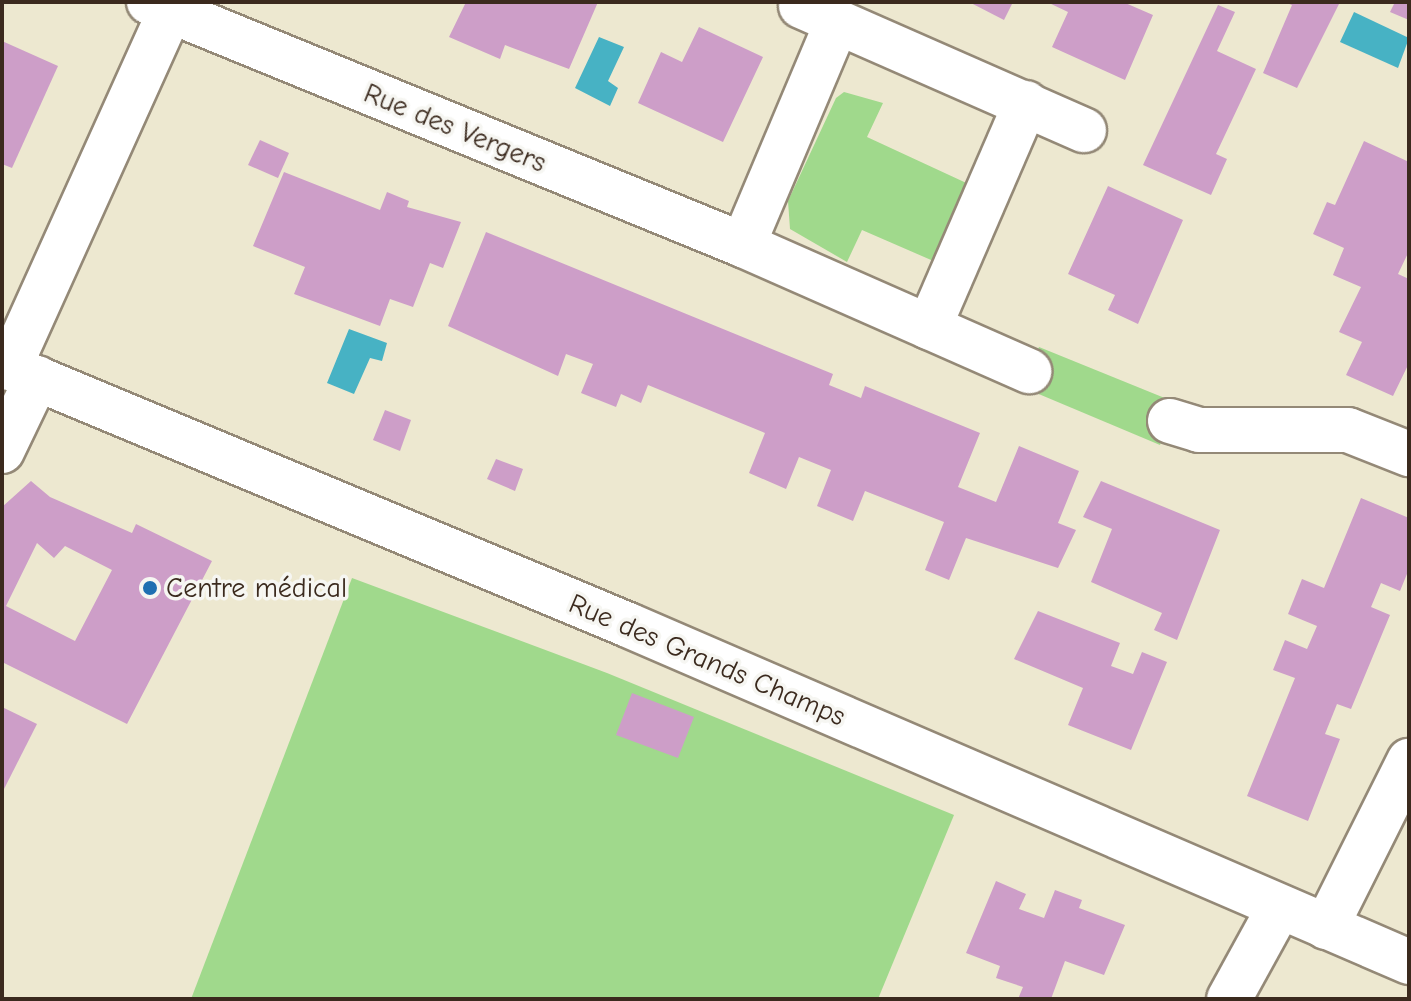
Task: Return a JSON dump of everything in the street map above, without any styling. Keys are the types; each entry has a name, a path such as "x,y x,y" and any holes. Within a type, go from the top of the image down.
{"street":[{"name":"Rue des Vergers","path":"2,451 16,370 163,5 743,245 1029,371"},
{"path":"743,245 819,14 1084,130"},
{"path":"929,327 1026,103"},
{"name":"Rue des Grands Champs","path":"16,370 628,625 1409,962"},
{"path":"1170,421 1199,430 1348,430 1409,454"},
{"path":"1326,927 1409,761"},
{"path":"1229,999 1279,908"}],"green space":[{"path":"844,92 883,103 867,137 975,187 938,263 862,230 847,262 790,229 788,201 836,98"},
{"path":"1039,347 1177,403 1160,445 1022,387"},
{"path":"352,578 607,673 954,815 878,999 191,999"}],"water":[{"path":"1354,12 1409,38 1398,68 1340,42"},
{"path":"599,37 624,47 608,81 618,88 610,106 575,88"},
{"path":"349,329 387,343 382,361 370,358 354,394 327,383"}],"building":[{"path":"466,2 598,2 569,69 505,45 500,59 449,37"},
{"path":"969,2 1013,2 1004,20"},
{"path":"1047,2 1123,2 1153,15 1125,80 1052,47 1068,12"},
{"path":"1284,2 1340,2 1297,88 1263,73 1292,5"},
{"path":"1395,2 1409,2 1409,20 1390,12"},
{"path":"1218,5 1235,12 1217,51 1256,69 1216,154 1227,159 1211,195 1143,165"},
{"path":"699,27 763,57 723,142 638,103 661,52 682,62"},
{"path":"2,41 58,66 12,168 2,164"},
{"path":"260,140 289,153 278,178 248,165"},
{"path":"1364,141 1409,162 1409,251 1398,274 1409,279 1409,363 1393,396 1346,375 1362,342 1339,332 1361,287 1333,275 1344,248 1313,234 1327,202 1335,205"},
{"path":"284,172 380,210 387,192 409,201 407,207 461,222 443,268 430,263 413,307 390,299 380,326 294,294 305,267 253,246"},
{"path":"1108,186 1183,220 1138,324 1108,310 1115,295 1068,274"},
{"path":"486,232 833,374 829,385 861,398 865,386 980,433 958,487 996,502 1019,446 1079,471 1058,523 1076,530 1058,568 966,538 949,580 925,570 944,522 865,491 853,521 817,506 831,470 799,457 786,489 749,473 765,433 648,385 641,403 621,394 616,407 581,393 593,364 566,354 558,376 448,326"},
{"path":"385,410 411,420 400,451 373,440"},
{"path":"496,459 523,469 515,491 487,479"},
{"name":"Centre médical","path":"31,481 50,497 132,533 136,524 212,561 127,724 2,662 2,507","holes":["37,543 54,558 65,546 112,570 75,641 6,606"]},
{"path":"1101,481 1220,530 1177,640 1154,630 1162,613 1091,582 1112,529 1083,517"},
{"path":"1361,498 1409,518 1409,569 1400,591 1381,583 1371,607 1390,615 1351,709 1337,704 1325,734 1340,739 1308,821 1247,796 1295,678 1273,670 1285,640 1307,649 1317,626 1288,614 1302,579 1324,588"},
{"path":"1038,611 1120,643 1111,666 1133,674 1142,652 1167,662 1131,750 1068,725 1083,688 1014,659"},
{"path":"632,693 694,717 678,758 616,735"},
{"path":"2,707 37,724 2,793"},
{"path":"996,881 1026,894 1019,909 1044,918 1055,890 1082,900 1079,908 1125,925 1104,975 1065,961 1051,999 1018,999 1023,987 996,978 1000,966 966,953"}],"place":[{"name":"Centre médical","path":"150,588"}]}
